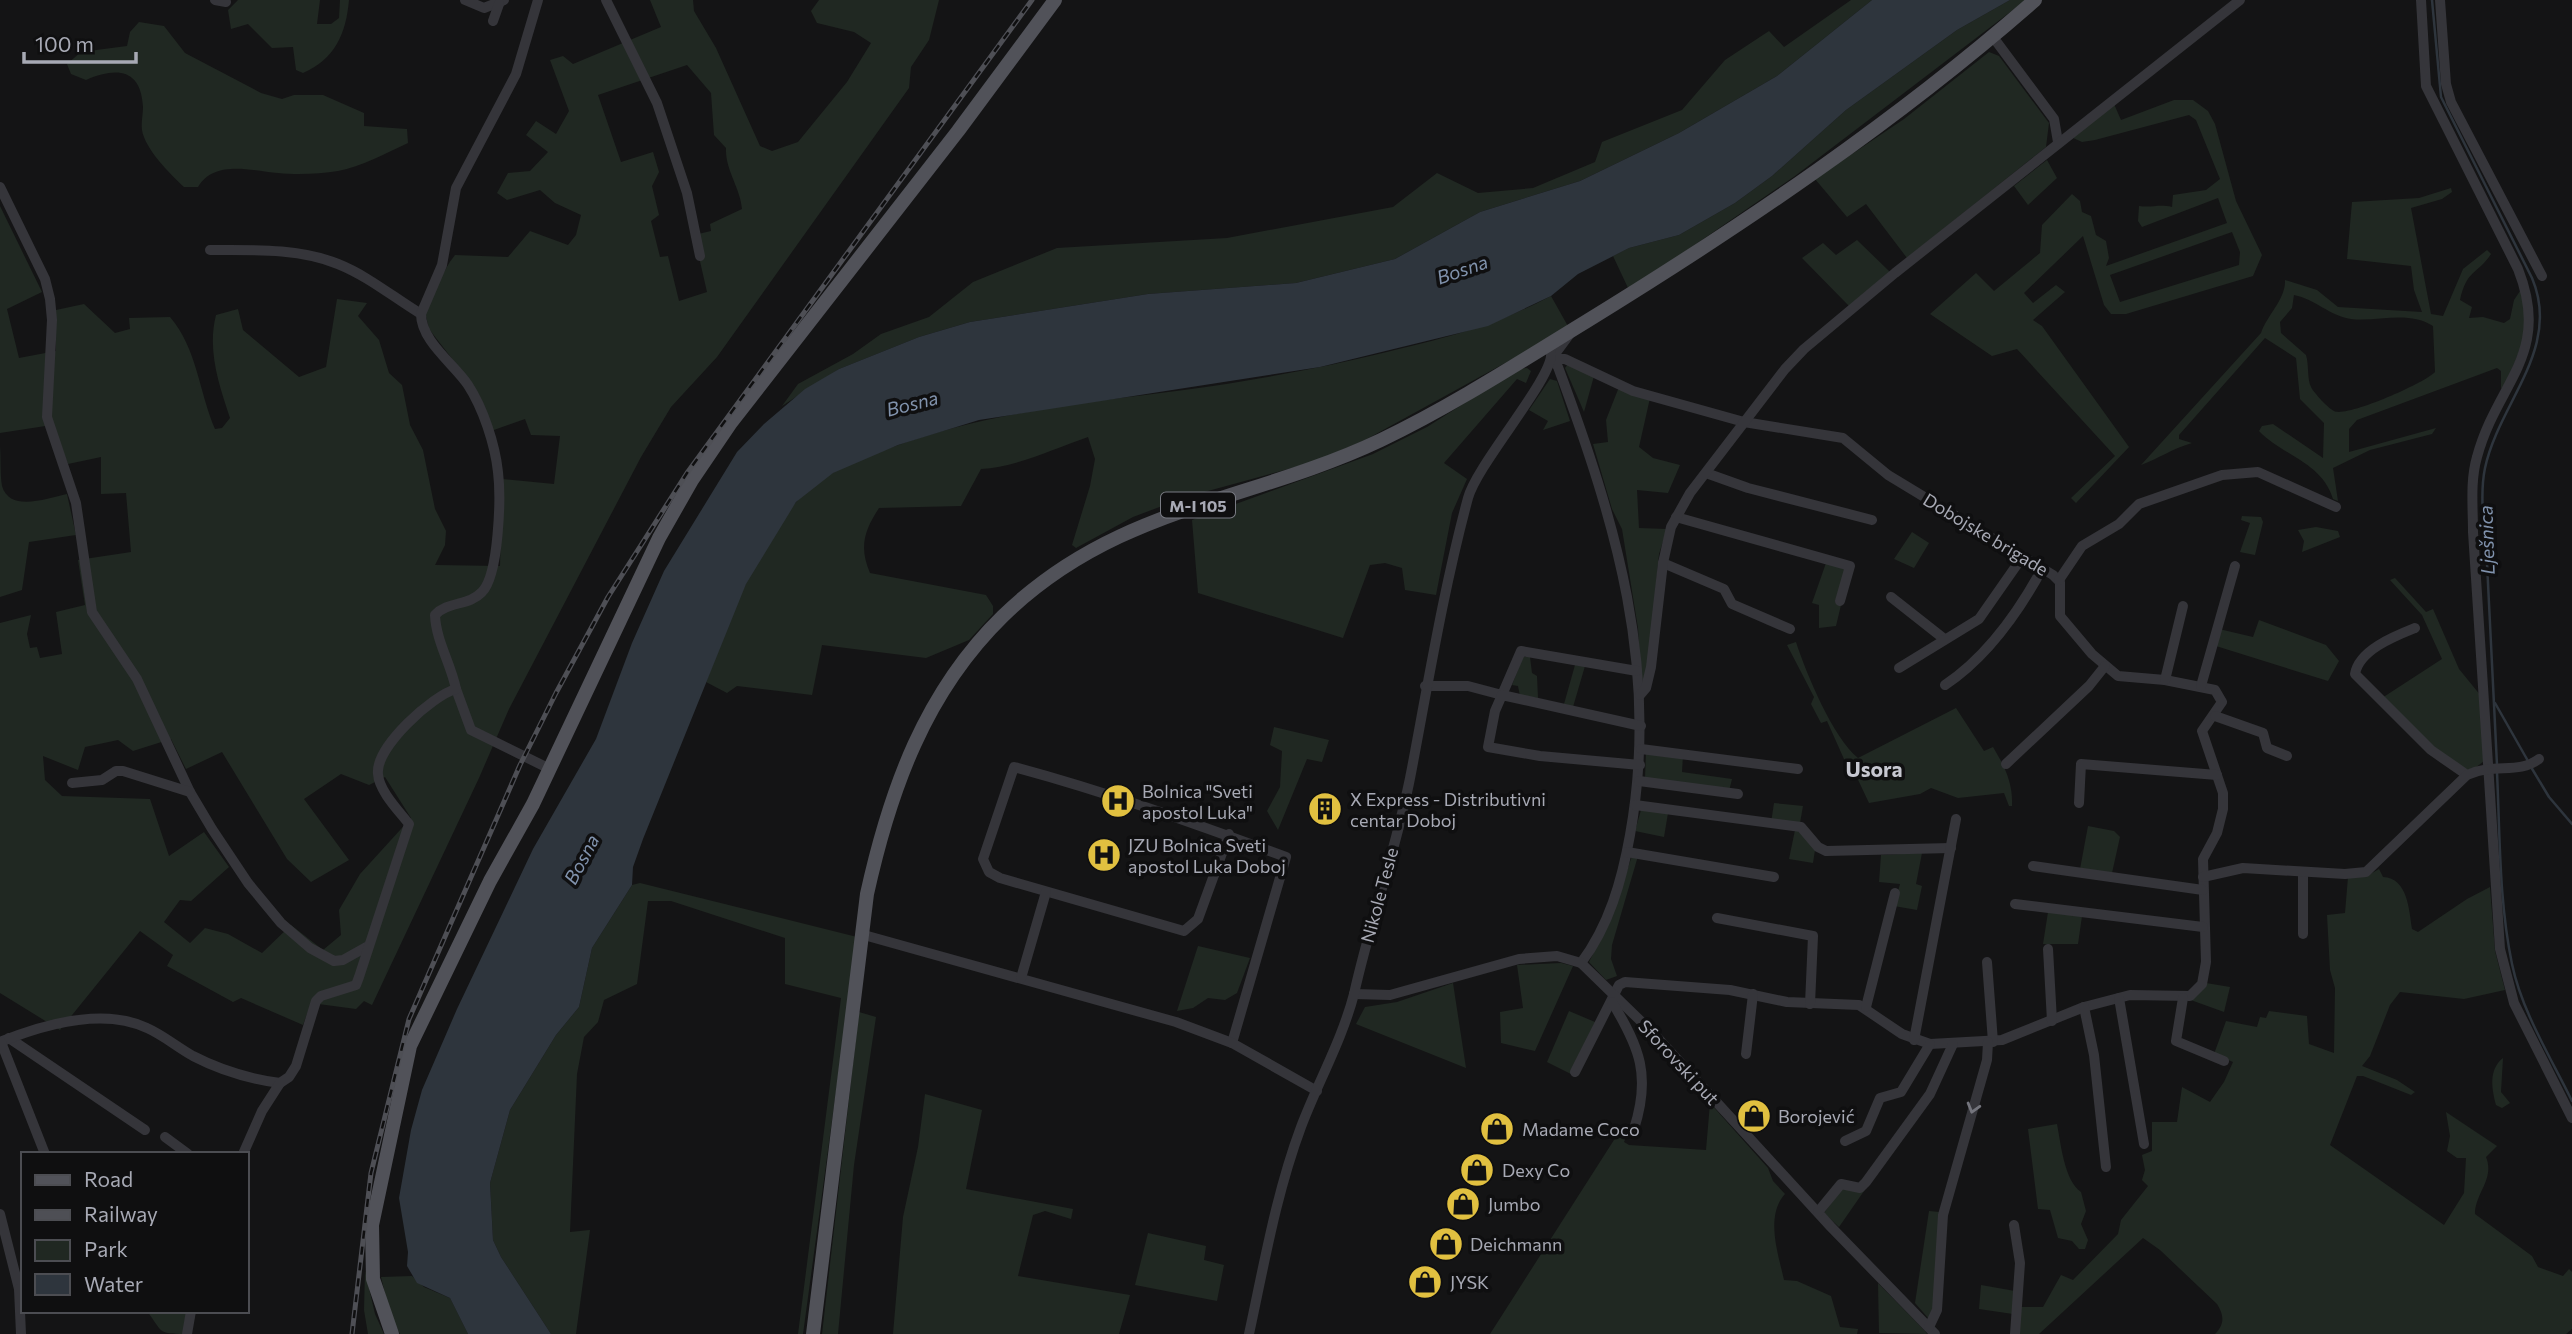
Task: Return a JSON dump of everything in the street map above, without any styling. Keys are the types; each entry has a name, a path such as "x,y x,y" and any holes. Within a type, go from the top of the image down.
{"main road":[{"path":"392,1334 378,1301 370,1252 377,1192 410,1046 490,881 550,769 659,538 692,480 730,424 958,131 1055,0"},
{"name":"M-I 105","path":"813,1334 867,894 878,844 908,754 930,710 975,646 1031,592 1066,565 1124,533 1173,512 1227,497 1380,441 1523,359 1552,353 1575,328 1704,247 1808,175 1993,37 2035,0"}],"street":[{"path":"465,0 484,8 502,2"},
{"path":"421,314 445,254 456,188 516,74 538,0"},
{"path":"606,0 657,103 687,193 700,256"},
{"path":"1640,695 1646,688 1651,667 1663,564 1676,517 1744,422 1804,349 2058,142 2240,0"},
{"path":"2421,0 2426,86 2518,269 2529,301 2528,341 2515,375 2487,427 2472,484 2488,750 2493,768 2503,971 2525,1028 2572,1118"},
{"path":"2440,0 2446,84 2451,102 2542,276"},
{"path":"493,21 502,2"},
{"path":"1993,37 2054,119 2058,142"},
{"path":"0,187 45,279 50,299 52,320 47,417 76,503 92,612 100,628 137,679 190,792 248,883 281,923 310,948 334,961 343,960 368,946"},
{"path":"210,250 312,256 366,278 421,314 430,338 469,386 494,450 498,474 493,576 481,594 443,607 435,615 436,630 453,671 456,689 471,730 550,769"},
{"path":"1354,993 1390,995 1519,959 1557,956 1581,963 1608,914 1621,879 1639,781 1642,749 1640,695 1628,594 1592,465 1552,353"},
{"name":"Dobojske brigade","path":"1552,353 1626,389 1744,422 1843,438 1888,475 2059,580 2060,616 2105,666 2127,678 2201,685"},
{"name":"Nikole Tesle","path":"1249,1334 1287,1170 1346,1024 1412,769 1425,686 1468,497 1481,471 1539,382 1552,353"},
{"path":"1523,359 1536,364 1539,382"},
{"path":"2059,580 2082,546 2114,528 2140,504 2222,475 2258,472 2336,507"},
{"path":"1706,473 1748,488 1872,520"},
{"path":"1676,517 1850,566 1840,601"},
{"path":"1899,668 1985,612 2022,556"},
{"path":"1663,564 1718,585 1726,591 1729,603 1790,629"},
{"path":"1576,1072 1619,985 1625,982 1866,1007 1914,1040 1930,1044 1991,1042 2084,1007 2119,998 2148,993 2183,998 2197,991 2203,980 2206,957 2203,927 2204,855 2222,818 2223,793 2202,731 2215,716 2221,698 2215,690 2201,685 2235,566"},
{"path":"1945,685 1978,659 2026,598 2042,569"},
{"path":"1891,597 1943,638"},
{"path":"2165,680 2183,606"},
{"path":"2415,628 2391,638 2364,657 2356,674 2431,750 2468,775"},
{"path":"1637,671 1521,651 1494,711 1489,747 1540,756 1640,765"},
{"path":"2006,764 2089,686 2105,666"},
{"path":"1425,686 1468,686 1641,726"},
{"path":"244,1152 247,1140 280,1083 289,1077 296,1066 316,1001 321,996 356,985 410,824 380,783 379,763 385,749 443,692 456,689"},
{"path":"2215,716 2263,733 2267,748 2287,756"},
{"path":"1642,749 1798,769"},
{"path":"2203,877 2243,867 2345,874 2371,869 2403,833 2468,775 2493,768 2533,763"},
{"path":"2079,803 2081,764 2217,775"},
{"path":"1229,834 1198,919 1184,931 1000,878 989,872 983,859 1014,766 1229,834 1286,857 1232,1043"},
{"path":"72,783 102,780 116,771 122,771 190,792"},
{"path":"1639,781 1738,794"},
{"path":"1635,805 1801,827 1818,847 1826,851 1951,848"},
{"path":"1914,1040 1956,819"},
{"path":"1627,852 1773,877"},
{"path":"2033,866 2203,890"},
{"path":"2303,872 2303,934"},
{"path":"1021,978 1046,892"},
{"path":"1866,1007 1895,893"},
{"path":"2015,904 2203,927"},
{"path":"1717,918 1813,936 1810,1003"},
{"path":"864,934 1176,1022 1232,1043 1317,1091"},
{"path":"2048,949 2052,1021"},
{"path":"1932,1331 1937,1310 1943,1215 1991,1042 1987,962"},
{"name":"Sforovski put","path":"1581,963 1932,1331"},
{"path":"1746,1054 1753,994"},
{"path":"1613,998 1636,1047 1642,1071 1643,1096 1634,1129"},
{"path":"2119,998 2144,1144"},
{"path":"2183,998 2176,1041 2224,1061"},
{"path":"2084,1007 2097,1074 2106,1167"},
{"path":"3,1041 85,1019 119,1020 146,1027 193,1056 229,1071 280,1083"},
{"path":"3,1041 145,1130"},
{"path":"3,1041 44,1152"},
{"path":"1845,1141 1866,1131 1880,1098 1899,1095 1930,1044"},
{"path":"1818,1212 1841,1184 1860,1188 1866,1182 1930,1094 1953,1044"},
{"path":"165,1137 185,1152"},
{"path":"0,1214 21,1288 21,1334"},
{"path":"2014,1225 2020,1263 2015,1334"},
{"path":"187,1334 191,1313"}],"green space":[{"path":"238,0 320,0 317,24 331,24 339,18 340,0 349,0 345,24 337,44 323,60 303,73 296,70 293,47 272,48 248,24 231,29 228,10"},
{"path":"650,0 693,0 694,11 716,48 760,146 772,151 798,142 847,82 871,43 854,32 817,23 811,11 819,0 939,0 929,40 911,67 909,88 717,357 671,407 641,457 509,709 372,1005 364,1001 356,1009 311,1003 303,1025 241,998 233,1002 167,966 173,955 140,931 60,1030 0,993 0,623 31,615 27,634 30,648 37,647 40,658 62,654 56,612 85,605 78,560 131,552 126,493 101,494 101,457 68,464 52,425 0,433 0,206 42,292 7,309 19,358 56,351 56,310 84,304 115,333 130,329 129,318 170,317 192,356 215,429 222,428 230,418 218,380 214,354 216,315 238,309 243,330 299,377 326,367 337,299 367,303 358,316 379,340 389,373 402,385 410,425 423,450 435,509 446,531 445,545 435,565 500,566 502,479 554,484 560,436 531,435 525,419 491,431 471,383 429,329 425,312 455,255 508,257 530,231 568,245 576,235 581,215 555,203 540,190 507,200 497,193 508,173 530,171 548,152 526,135 536,121 556,134 569,111 550,60 563,56 573,64 661,27","holes":["687,65 711,93 714,135 726,148 728,164 742,209 710,224 711,231 694,235 707,292 679,301 668,256 660,257 651,221 659,215 652,186 659,172 653,152 621,162 598,95","171,739 186,769 222,752 287,859 311,882 349,860 304,799 341,774 369,785 385,777 411,818 360,874 339,910 341,935 323,950 291,925 262,953 228,934 205,928 190,943 164,922 180,900 191,901 229,867 204,832 169,856 150,799 62,796 45,780 43,756 78,770 85,747 118,740 133,751"]},
{"path":"1851,0 1872,0 1777,76 1679,133 1580,181 1480,212 1395,259 1296,283 1148,294 970,322 919,337 839,369 782,406 798,384 853,354 881,334 929,317 973,282 1057,248 1227,238 1393,207 1437,173 1478,193 1533,188 1595,162 1602,142 1682,110 1725,60 1769,31 1784,47"},
{"path":"2010,0 2026,0 1795,176 1629,290 1613,256 1629,248 1679,235 1735,203 1772,176 1846,110 1957,30"},
{"path":"139,22 164,26 185,53 261,93 282,99 294,95 323,95 364,113 364,126 407,129 408,143 364,163 338,171 292,174 246,169 224,170 205,178 198,187 184,187 159,161 144,137 141,94 132,78 125,74 107,73 86,80 71,74 67,64 81,52 127,46 130,32"},
{"path":"1989,52 1999,56 2049,123 2046,147 1907,258 1866,204 1847,217 1815,179 1904,119"},
{"path":"2174,100 2193,100 2208,111 2215,124 2236,201 2262,255 2253,276 2126,314 2111,314 2104,305 2083,236 2024,293 2033,303 2056,285 2065,292 2033,320 2042,326 2129,447 2076,503 2071,498 2115,456 2017,349 1992,356 1930,314 1976,273 1994,291 2040,253 2042,225 2072,194 2080,201 2082,212 2091,216 2096,235 2106,241 2109,258 2106,266 2227,223 2218,198 2142,227 2138,221 2139,206 2172,207 2173,195 2206,190 2220,179 2196,120 2189,115 2095,140 2082,142 2071,137 2114,104 2121,120","holes":["2232,232 2240,252 2239,265 2120,302 2110,275"]},
{"path":"2047,160 2057,178 2028,205 2014,186"},
{"path":"2451,188 2452,192 2442,199 2411,208 2431,314 2443,316 2463,269 2487,250 2491,254 2469,277 2460,300 2472,307 2469,318 2483,317 2504,323 2510,319 2514,300 2522,288 2526,335 2501,389 2501,371 2497,368 2357,420 2349,429 2349,452 2436,428 2432,434 2370,450 2333,468 2338,501 2333,499 2328,486 2311,468 2259,431 2262,426 2273,424 2323,458 2324,423 2300,399 2296,358 2265,338 2179,435 2179,439 2192,443 2141,465 2261,333 2283,294 2285,280 2317,290 2338,307 2422,312 2414,290 2411,266 2347,259 2352,202 2419,198","holes":["2294,295 2336,315 2351,319 2403,318 2423,321 2433,326 2435,372 2417,384 2385,398 2353,409 2334,411 2311,387 2306,355 2281,333 2280,322 2292,308"]},
{"path":"1857,240 1890,272 1849,306 1802,258 1823,243 1836,255"},
{"path":"1551,296 1569,328 1365,440 1314,462 1186,497 1133,517 1076,548 1072,545 1090,486 1095,459 1088,437 1021,461 981,469 961,506 879,508 865,539 865,555 870,573 986,595 993,606 993,614 969,640 926,658 822,645 812,695 737,686 727,693 706,682 736,605 775,529 810,488 848,465 927,436 999,417 1261,378 1387,352 1471,330"},
{"path":"1568,364 1594,376 1584,412 1565,368"},
{"path":"1527,368 1531,371 1526,383 1517,379 1444,463 1467,479 1452,513 1436,595 1405,590 1402,568 1385,563 1370,565 1343,638 1198,593 1192,520 1373,454 1427,427 1518,369"},
{"path":"1550,379 1557,381 1570,421 1543,430 1548,421 1529,410"},
{"path":"1619,387 1650,398 1639,447 1653,458 1680,465 1668,493 1637,490 1639,528 1667,529 1659,554 1647,676 1641,685 1638,628 1622,529 1612,509 1593,444 1608,442 1606,420"},
{"path":"0,446 1,481 6,494 13,499 30,502 67,494 76,535 29,542 22,590 0,597"},
{"path":"2242,516 2261,517 2263,522 2255,555 2240,552 2250,523 2241,520"},
{"path":"2316,527 2338,531 2340,537 2302,552 2304,541 2298,530"},
{"path":"1912,532 1929,543 1914,568 1894,559"},
{"path":"1826,563 1845,569 1835,602 1841,605 1836,626 1819,628 1819,605 1812,603"},
{"path":"2395,578 2426,612 2433,609 2459,669 2481,696 2484,761 2475,768 2466,770 2441,753 2382,698 2442,659 2422,615 2390,580"},
{"path":"2259,620 2326,645 2339,661 2328,681 2216,646 2219,629 2253,637"},
{"path":"1796,642 1813,687 1830,721 1858,758 1956,708 1984,751 1993,747 2005,768 2010,782 2012,806 2009,806 2004,793 1958,798 1931,788 1920,794 1869,803 1852,767 1848,768 1827,721 1821,723 1811,704 1814,697 1787,645"},
{"path":"1523,657 1530,657 1532,673 1537,676 1538,698 1520,696 1518,686 1512,685"},
{"path":"1575,665 1585,666 1573,707 1564,704"},
{"path":"1274,727 1329,740 1322,762 1307,759 1278,830 1267,811 1280,787 1282,751 1270,745"},
{"path":"1646,752 1683,755 1682,772 1732,779 1729,791 1645,778"},
{"path":"1774,803 1803,806 1800,823 1771,823"},
{"path":"1641,810 1668,813 1664,837 1635,831"},
{"path":"2088,826 2114,831 2120,837 2112,873 2080,869"},
{"path":"1795,830 1802,832 1815,850 1813,863 1789,859"},
{"path":"1922,853 1916,884 1922,886 1917,910 1894,906 1900,884 1879,882 1881,855"},
{"path":"1632,856 1638,856 1612,945 1611,959 1617,976 1606,980 1589,962 1610,920"},
{"path":"2379,869 2383,877 2398,883 2402,889 2408,904 2412,929 2418,932 2490,887 2495,951 2505,990 2464,999 2400,992 2390,1005 2370,1056 2362,1066 2397,1080 2415,1092 2411,1095 2357,1076 2330,1145 2444,1225 2464,1193 2466,1158 2457,1158 2447,1151 2450,1136 2446,1112 2497,1146 2486,1157 2488,1172 2475,1214 2532,1256 2538,1267 2563,1276 2569,1269 2572,1272 2572,1329 2566,1334 2215,1334 2221,1327 2222,1319 2217,1304 2160,1250 2143,1238 2039,1334 2018,1334 2019,1307 2043,1307 2061,1275 2073,1280 2118,1234 2121,1220 2148,1186 2142,1180 2145,1170 2142,1155 2152,1151 2152,1122 2177,1122 2182,1087 2210,1102 2224,1082 2233,1062 2214,1054 2226,1021 2257,1027 2260,1017 2266,1018 2269,1011 2307,1016 2309,1044 2334,1053 2335,988 2330,970 2327,915 2345,913 2348,877 2365,877"},
{"path":"640,883 857,937 803,1334 798,1334 841,998 785,984 785,938 671,901 648,901 637,984 604,1000 598,1022 584,1037 577,1074 570,1232 590,1230 576,1334 551,1334 501,1257 493,1240 490,1183 510,1110 556,1035 579,1007 592,948 632,885"},
{"path":"2048,912 2082,916 2078,944 2043,944"},
{"path":"1198,946 1250,958 1237,993 1225,1000 1208,998 1193,1008 1177,1011"},
{"path":"1561,963 1573,966 1535,1051 1501,1043 1500,1012 1523,1008 1517,965"},
{"path":"1453,983 1466,1068 1356,1024 1365,1007 1397,1002"},
{"path":"2206,983 2230,987 2224,1012 2188,999"},
{"path":"1569,1011 1595,1022 1571,1074 1547,1062"},
{"path":"859,1012 876,1017 854,1165 838,1334 822,1334"},
{"path":"2503,1058 2501,1092 2510,1103 2502,1108 2496,1105 2492,1080 2495,1068"},
{"path":"925,1094 982,1110 966,1189 1073,1209 1071,1219 1045,1211 1033,1215 1018,1276 1130,1295 1119,1334 893,1334 903,1217 918,1147"},
{"path":"1710,1103 1768,1168 1773,1181 1785,1194 1779,1203 1774,1224 1784,1280 1797,1281 1831,1296 1840,1327 1858,1329 1857,1334 1490,1334 1621,1129 1628,1133 1624,1142 1629,1145 1706,1150"},
{"path":"2057,1124 2067,1170 2081,1192 2086,1211 2081,1224 2088,1240 2085,1249 2079,1249 2072,1241 2058,1238 2050,1210 2038,1209 2028,1129"},
{"path":"1844,1186 1864,1191 1839,1227 1824,1213"},
{"path":"1929,1211 1939,1212 1934,1313 1929,1319 1915,1303"},
{"path":"1148,1233 1206,1246 1204,1260 1224,1265 1217,1301 1135,1285"},
{"path":"365,1271 375,1314 384,1334 368,1334 364,1310"},
{"path":"412,1276 424,1287 450,1298 468,1334 400,1334 390,1314 381,1277"},
{"path":"1878,1283 1925,1331 1927,1334 1879,1333"},
{"path":"1981,1285 2015,1291 2013,1314 1979,1309"},
{"path":"148,1313 196,1313 191,1334 172,1334 159,1328"}],"water":[{"name":"Bosna","path":"1872,0 2010,0 1957,30 1846,110 1772,176 1735,203 1679,235 1629,248 1578,274 1551,296 1488,326 1320,367 979,420 898,445 833,473 796,502 746,584 643,839 633,867 632,885 592,948 579,1007 556,1035 510,1110 490,1183 493,1240 501,1257 551,1334 468,1334 450,1298 417,1283 407,1266 408,1252 399,1198 411,1130 422,1090 533,849 596,739 632,643 664,571 737,452 764,424 805,389 839,369 919,337 970,322 1148,294 1296,283 1395,259 1480,212 1580,181 1679,133 1777,76"}],"waterway":[{"name":"Lješnica","path":"2432,0 2441,97 2532,278 2539,304 2539,328 2534,352 2492,444 2483,479 2497,765"},
{"path":"2495,703 2528,761"},
{"path":"2531,767 2549,797 2572,824"},
{"name":"Lješnica","path":"2497,772 2502,893 2512,964 2530,1017 2572,1101"}],"railway":[{"path":"352,1334 371,1173 409,1019 520,765 556,693 608,597 687,473 1032,0"}],"place":[{"name":"Bolnica \"Sveti apostol Luka\"","path":"1118,801"},
{"name":"X Express - Distributivni centar Doboj","path":"1325,809"},
{"name":"JZU Bolnica Sveti apostol Luka Doboj","path":"1104,855"},
{"name":"Borojević","path":"1754,1116"},
{"name":"Madame Coco","path":"1497,1129"},
{"name":"Dexy Co","path":"1477,1170"},
{"name":"Jumbo","path":"1463,1204"},
{"name":"Deichmann","path":"1446,1244"},
{"name":"JYSK","path":"1425,1282"}],"district":[{"name":"Usora","path":"1874,768"}]}
